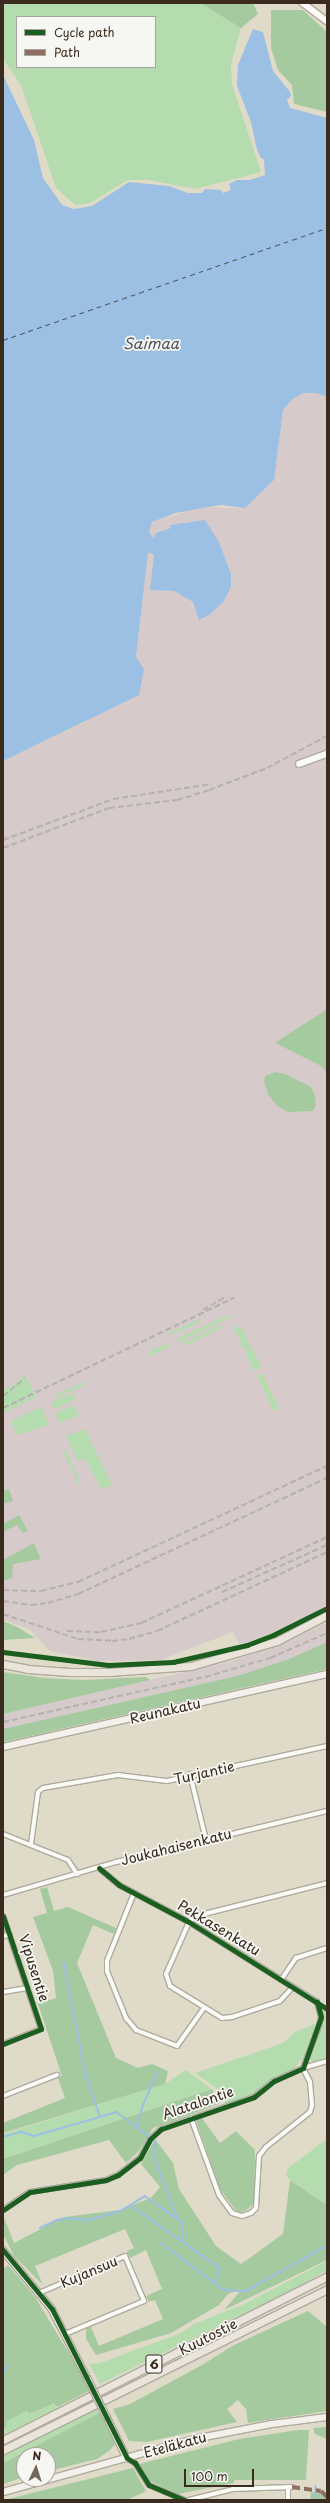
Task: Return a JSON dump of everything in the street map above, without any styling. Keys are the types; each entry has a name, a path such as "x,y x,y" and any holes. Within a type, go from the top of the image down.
{"main road":[{"path":"3,1664 28,1669 70,1672 109,1672 191,1666 277,1641 327,1615"},
{"name":"Reunakatu","path":"3,1747 327,1674"},
{"name":"Kuutostie","path":"3,2440 327,2276"},
{"name":"Kuutostie","path":"3,2450 327,2290"},
{"name":"Eteläkatu","path":"3,2492 234,2430 327,2417"}],"street":[{"path":"303,3 327,21"},
{"path":"299,764 327,754"},
{"name":"Turjantie","path":"31,1844 38,1792 43,1788 118,1775 167,1781 190,1774 327,1746"},
{"path":"190,1774 206,1840"},
{"name":"Joukahaisenkatu","path":"3,1895 206,1840 327,1811"},
{"path":"3,1834 68,1860 77,1874"},
{"name":"Pekkasenkatu","path":"99,1868 110,1879 189,1922 292,1988 317,2002 321,2017 303,2068"},
{"path":"292,1988 280,2001 232,2017 222,2018 204,2008 166,1981 166,1974 189,1922 204,1913 327,1883"},
{"path":"134,1893 107,1961 107,1971 126,2018 136,2030 177,2046 204,2008"},
{"name":"Vipusentie","path":"3,1916 41,2029 3,2044"},
{"path":"3,1936 10,1935"},
{"path":"281,1980 296,1958 327,1948"},
{"path":"3,1992 28,1988"},
{"name":"Alatalontie","path":"3,2210 30,2192 106,2180 118,2175 140,2158 152,2136 161,2129 254,2097 274,2081 303,2068 327,2061"},
{"path":"191,2118 219,2195 232,2213 242,2216 251,2213 256,2208 258,2163 261,2152 310,2112 312,2105 310,2082 303,2068"},
{"path":"3,2096 57,2074"},
{"path":"3,2250 52,2309 127,2458 135,2463 149,2484 184,2500"},
{"name":"Kujansuu","path":"39,2293 125,2256 144,2301 65,2334"},
{"path":"188,2500 233,2489 290,2487 288,2500"}],"shaded area":[{"path":"303,392 316,393 327,397 327,1604 317,1613 250,1642 239,1643 233,1632 160,1660 98,1661 50,1651 29,1629 3,1620 3,761 83,723 144,669 136,657 148,553 154,554 150,590 174,591 193,602 199,620 209,615 149,532 152,522 201,507 245,508 274,480 283,410 293,399"},
{"path":"327,1623 327,1642 289,1659 237,1676 3,1729 3,1714 229,1662 281,1644"}],"green space":[{"path":"3,3 200,3 241,28 231,64 232,84 261,172 195,189 149,180 128,180 90,203 75,205 56,188 21,85 3,59"},
{"path":"200,3 253,3 258,14 241,28"},
{"path":"271,10 303,10 327,32 327,112 294,104 292,85 278,70 271,48"},
{"path":"327,1009 327,1073 323,1067 275,1043"},
{"path":"275,1072 285,1074 311,1087 315,1096 316,1106 313,1111 288,1112 277,1106 268,1094 264,1081 265,1076"},
{"path":"234,1315 179,1342 178,1338 226,1316"},
{"path":"200,1318 200,1322 171,1335 168,1334"},
{"path":"220,1325 222,1328 187,1345 181,1344"},
{"path":"240,1325 251,1347 244,1350 234,1328"},
{"path":"166,1344 170,1346 149,1357 150,1351"},
{"path":"252,1348 261,1367 254,1371 245,1352"},
{"path":"262,1373 279,1408 273,1411 257,1375"},
{"path":"25,1375 36,1397 3,1413 3,1390 14,1385"},
{"path":"83,1382 84,1385 53,1399 57,1394"},
{"path":"73,1393 76,1399 57,1408 52,1407 53,1401"},
{"path":"74,1405 79,1415 59,1423 56,1413"},
{"path":"41,1407 49,1425 17,1435 11,1421"},
{"path":"62,1425 67,1436 85,1429 112,1485 101,1489 85,1458 77,1461"},
{"path":"66,1450 80,1481 79,1485 63,1451"},
{"path":"9,1489 13,1501 3,1504 3,1491"},
{"path":"19,1515 28,1531 23,1533 17,1525 3,1532 3,1524"},
{"path":"34,1543 41,1559 13,1564 12,1578 3,1581 3,1560"},
{"path":"3,1621 19,1628 35,1638 3,1640"},
{"path":"327,1642 327,1669 3,1742 3,1729 237,1676 289,1659"},
{"path":"3,1672 44,1678 83,1680 146,1677 150,1680 3,1714"},
{"path":"47,1887 54,1911 68,1907 116,1928 114,1934 93,1925 77,1963 116,2058 138,2068 152,2064 168,2071 165,2084 3,2133 3,2123 65,2098 58,2078 62,2076 38,2004 56,1998 53,1971 33,1917 47,1913 40,1889"},
{"path":"322,2009 327,2012 327,2058 313,2063 309,2058 323,2022"},
{"path":"317,2023 303,2057 295,2068 253,2094 226,2104 216,2088 195,2073 283,2043 295,2032"},
{"path":"186,2070 212,2089 3,2159 3,2134 165,2084"},
{"path":"212,2089 219,2104 153,2128 138,2152 126,2163 109,2140 17,2165 3,2175 3,2159"},
{"path":"202,2118 220,2143 236,2131 255,2150 254,2204 245,2211 237,2212 220,2189 196,2120"},
{"path":"155,2139 173,2163 179,2189 216,2246 241,2264 283,2234 290,2180 327,2205 327,2260 224,2310 242,2289 228,2294 219,2305 171,2333 96,2355 86,2339 86,2328 91,2327 99,2346 163,2319 155,2300 149,2302 146,2296 162,2289 146,2250 130,2258 127,2251 134,2248 125,2229 35,2266 43,2285 14,2256 3,2234 3,2215 14,2243 64,2217 120,2210 151,2198 160,2187 141,2164"},
{"path":"327,2139 327,2205 288,2178 286,2174 288,2168"},
{"path":"327,2261 327,2270 296,2288 100,2384 89,2364 100,2363 181,2333 194,2324 244,2304"},
{"path":"8,2265 35,2297 91,2390 57,2407 51,2401 53,2404 30,2414 27,2411 7,2421 6,2427 3,2429 3,2269"},
{"path":"308,2311 327,2327 327,2411 248,2423 246,2409 238,2400 227,2409 237,2422 147,2442 129,2441 113,2409 130,2404 202,2365 234,2345"},
{"path":"53,2404 57,2408 3,2435 7,2421 27,2411 31,2414"},
{"path":"97,2408 99,2413 34,2447 21,2447"},
{"path":"101,2412 116,2443 110,2450 97,2459 56,2469 56,2447 34,2447"},
{"path":"327,2427 327,2439 315,2434 313,2428"},
{"path":"298,2430 309,2430 306,2480 234,2480 234,2483 178,2494 148,2480 139,2464 239,2439"},
{"path":"16,2449 16,2456 3,2463 3,2456"},
{"path":"16,2456 16,2480 3,2484 3,2463"},
{"path":"133,2468 146,2491 127,2500 4,2500"},
{"path":"311,2492 327,2494 327,2500 310,2500"}],"water":[{"name":"Saimaa","path":"253,29 263,32 273,71 290,92 291,96 287,100 290,108 327,118 327,397 316,393 303,393 293,399 283,410 274,480 245,508 221,505 176,513 152,522 149,532 154,539 156,533 171,528 170,525 205,520 219,542 231,574 231,587 223,602 209,615 199,620 193,602 174,591 150,590 154,554 148,553 136,657 144,669 139,695 3,761 3,75 34,140 43,178 62,205 74,209 92,206 129,182 169,186 188,193 202,193 205,189 221,190 223,193 231,190 229,184 237,180 250,180 265,175 264,159 261,158 257,150 251,122 237,86 238,65"}],"waterway":[{"path":"64,1962 86,2074 100,2116"},
{"path":"137,2127 143,2105 158,2072"},
{"path":"3,2137 21,2132 34,2136 117,2112 156,2142 155,2158 177,2217"},
{"path":"40,2228 57,2220 69,2218 89,2220 121,2211 145,2196 183,2223 183,2241"},
{"path":"130,2205 220,2268 215,2283"},
{"path":"161,2243 224,2290 246,2291 327,2246"},
{"path":"3,2373 8,2365"},
{"path":"316,2486 316,2500"}],"ferry route":[{"path":"3,340 327,228"}],"railway":[{"path":"3,848 109,808 177,800 209,790 267,768 327,736"},
{"path":"3,840 113,799 212,784"},
{"path":"203,1310 227,1296"},
{"path":"3,1408 234,1298"},
{"path":"3,1396 25,1378"},
{"path":"3,1590 41,1591 78,1582 327,1466"},
{"path":"3,1601 31,1605 48,1603 78,1594 327,1478"},
{"path":"67,1631 101,1632 141,1623 327,1537"},
{"path":"222,1592 327,1545"},
{"path":"3,1614 78,1639 112,1641 129,1639 157,1631 327,1552"},
{"path":"3,1722 205,1677 270,1658 327,1633"}],"marked path":[{"path":"292,2487 321,2491 327,2497"}],"cycle path":[{"path":"3,1652 108,1665 173,1662 247,1645 273,1635 327,1608"},
{"path":"99,1868 119,1885 189,1922 327,2009"},
{"path":"3,1916 41,2029 3,2044"},
{"path":"3,2210 30,2192 106,2180 118,2175 140,2158 150,2139 161,2129 254,2097 274,2081 303,2068 321,2017 317,2002"},
{"path":"3,2250 52,2309 127,2458 135,2463 149,2485 184,2500"}]}
